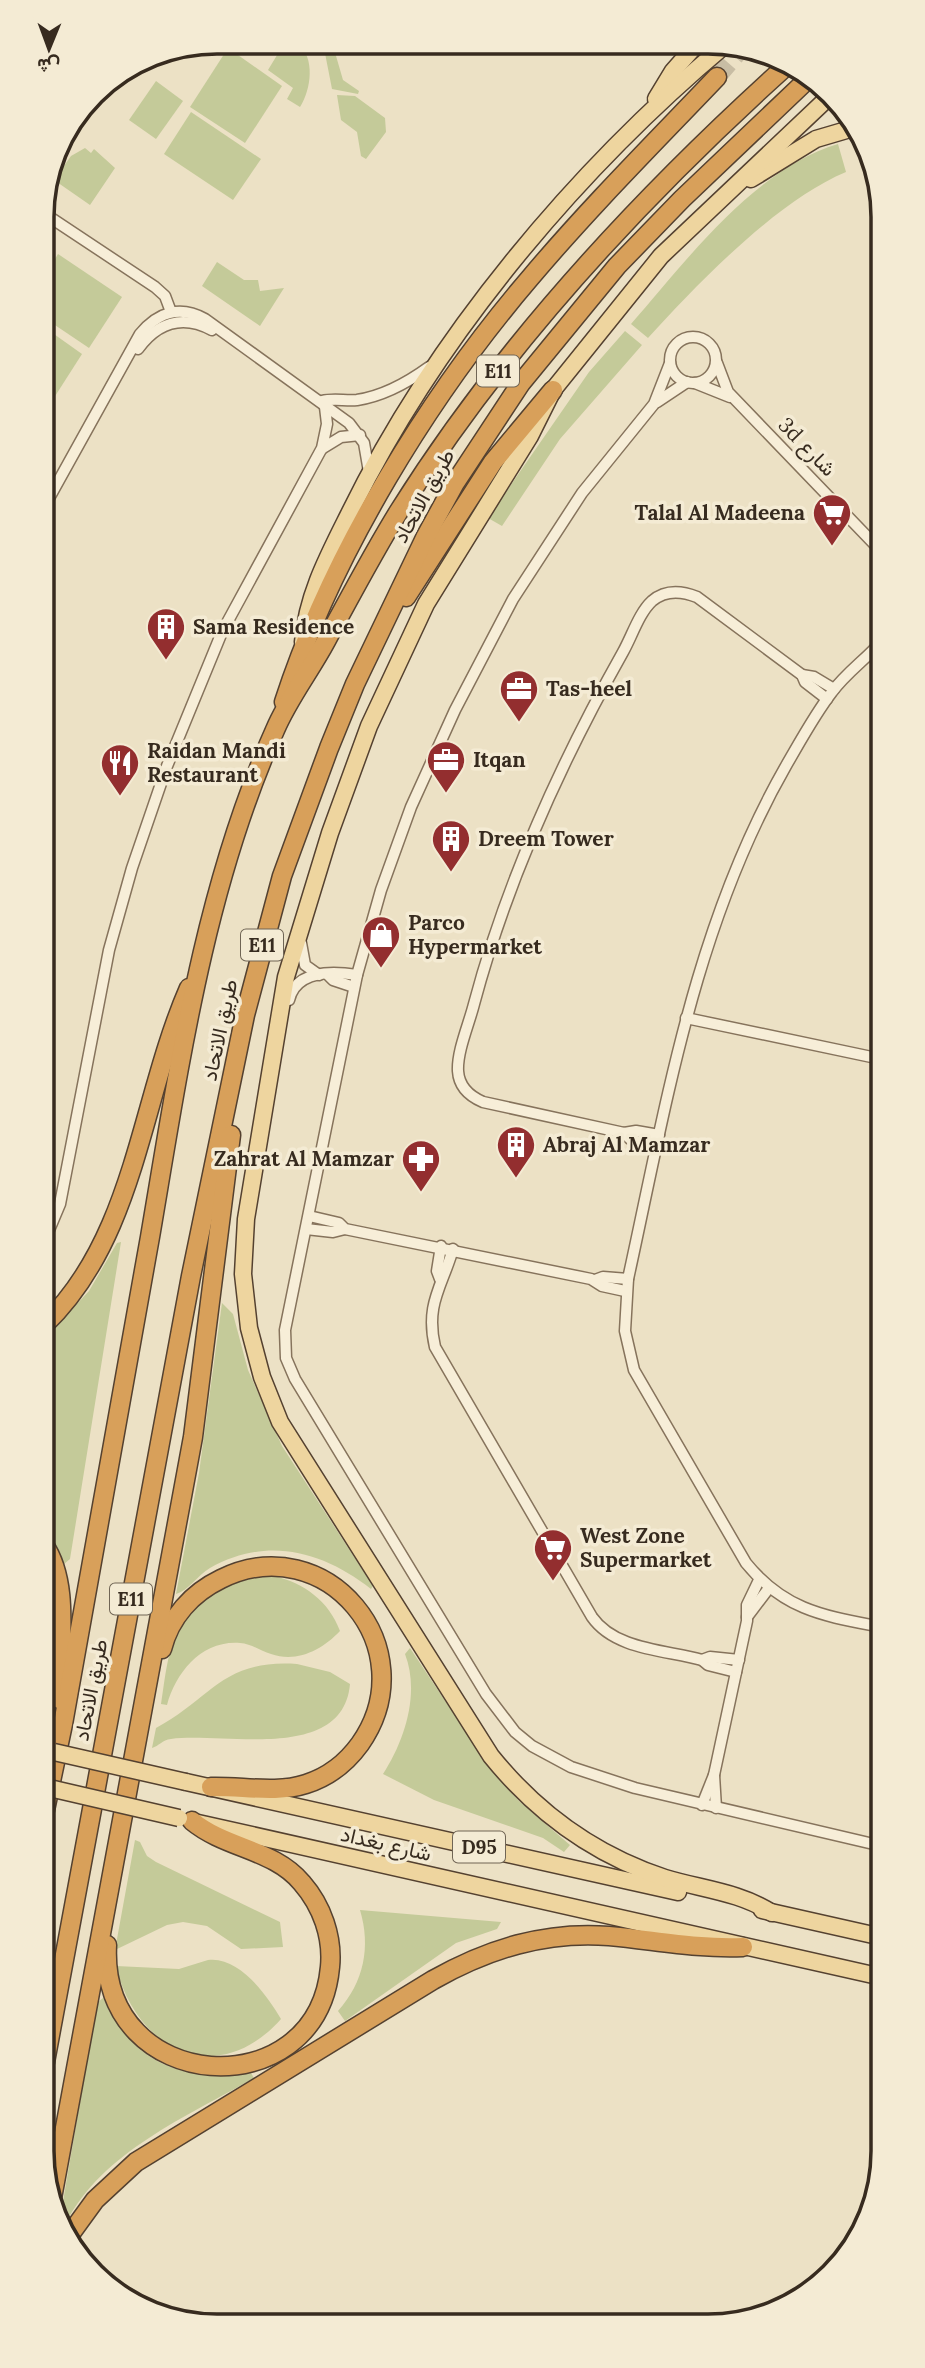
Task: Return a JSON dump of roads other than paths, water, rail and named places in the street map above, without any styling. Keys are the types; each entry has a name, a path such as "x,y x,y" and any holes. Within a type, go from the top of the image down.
{"highway":[{"name":"طريق الاتحاد","path":"54,1766 164,1154 204,952 241,820 276,725 302,686 367,563 401,508 474,402 557,298 642,206 781,71"},
{"path":"276,725 302,648 393,471 461,366 561,243 717,76"},
{"name":"طريق الاتحاد","path":"54,2013 191,1276 258,961 282,876 329,748 384,625 455,483 521,383 617,266 682,199 802,85"},
{"path":"384,625 430,563 493,462 553,390"},
{"path":"54,1314 74,1293 102,1248 122,1198 160,1061 204,952"},
{"path":"56,2174 114,1875 193,1437 231,1140 235,1067"},
{"path":"54,1566 60,1594 58,1659 63,1724"},
{"path":"144,1702 174,1620 194,1596 229,1575 269,1567 305,1572 334,1586 358,1609 380,1653 382,1685 376,1714 356,1749 326,1776 295,1787 211,1787"},
{"path":"114,1875 107,1969 116,2002 136,2033 165,2055 211,2067 262,2059 286,2045 306,2026 326,1989 330,1951 321,1914 305,1885 283,1865 223,1842 185,1820"},
{"path":"74,2229 108,2186 151,2151 433,1980 475,1958 519,1943 564,1936 607,1936 688,1947 743,1947"}],"main road":[{"path":"650,112 663,86 689,54"},
{"name":"E11","path":"302,648 307,614 317,579 369,473 405,409 436,363 553,217 650,112 714,55"},
{"path":"772,1913 744,1898 665,1878 606,1853 569,1831 519,1789 478,1737 291,1443 270,1400 255,1354 243,1274 246,1219 277,1026 292,954 356,761 413,630 452,557 530,436 553,390 635,285 716,201 823,103"},
{"path":"716,201 806,144 845,130"},
{"name":"شارع بغداد","path":"54,1752 870,1934"},
{"name":"شارع بغداد","path":"54,1789 870,1974"}],"street":[{"path":"55,221 155,287 164,296 171,312"},
{"path":"55,488 146,327 160,315 171,312 197,315 349,423 360,435 367,451 369,473"},
{"path":"124,366 152,333 173,322 197,323 232,339"},
{"path":"654,404 691,383 709,377 716,363 716,355 708,342 693,336 673,348 654,404 605,462 558,527 513,599 455,710 396,848 354,987 285,1330 284,1349 289,1369 486,1694 515,1732 551,1758 603,1778 702,1805 870,1845"},
{"path":"324,404 378,395 409,381 436,363"},
{"path":"670,363 676,375 691,383"},
{"name":"3d شارع","path":"716,363 722,382 736,401 871,541"},
{"name":"3d شارع","path":"691,383 716,389 736,401"},
{"path":"54,1217 60,1204 109,950 132,868 167,766 222,632 322,448 327,424 324,404"},
{"path":"322,448 341,437 360,435"},
{"path":"659,1135 636,1131 624,1133 483,1102 464,1090 458,1069 487,955 525,852 581,727 638,624 658,604 683,598 708,607 802,675 814,677 834,689"},
{"path":"870,1624 802,1609 759,1580 643,1389 628,1351 624,1321 625,1291 656,1147 686,1018 710,931 742,850 783,772 834,689 871,653"},
{"path":"802,675 805,682 827,699"},
{"path":"307,909 301,957 311,971 354,987"},
{"path":"277,1026 295,985 302,979 335,972 357,975"},
{"path":"686,1018 871,1057"},
{"path":"624,1133 630,1139 656,1147"},
{"path":"309,1216 339,1223 345,1228 596,1280 602,1286 625,1291"},
{"path":"306,1229 333,1232 345,1228"},
{"path":"441,1247 437,1271 440,1279 432,1321 440,1359 592,1617 604,1631 617,1639 702,1660 708,1665 736,1672"},
{"path":"440,1279 446,1274 453,1249"},
{"path":"596,1280 603,1277 628,1279"},
{"path":"702,1805 715,1775 747,1618 747,1605 759,1580"},
{"path":"747,1618 769,1588"},
{"path":"702,1660 714,1657 739,1660"},
{"path":"715,1775 716,1808"}],"tunnel":[{"path":"717,77 735,57"}],"place":[{"name":"Talal Al Madeena","path":"832,547"},
{"name":"Sama Residence","path":"166,661"},
{"name":"Tas-heel","path":"519,723"},
{"name":"Itqan","path":"446,794"},
{"name":"Raidan Mandi Restaurant","path":"120,797"},
{"name":"Dreem Tower","path":"451,873"},
{"name":"Parco Hypermarket","path":"381,969"},
{"name":"Abraj Al Mamzar","path":"516,1179"},
{"name":"Zahrat Al Mamzar","path":"421,1193"},
{"name":"West Zone Supermarket","path":"553,1582"}]}
